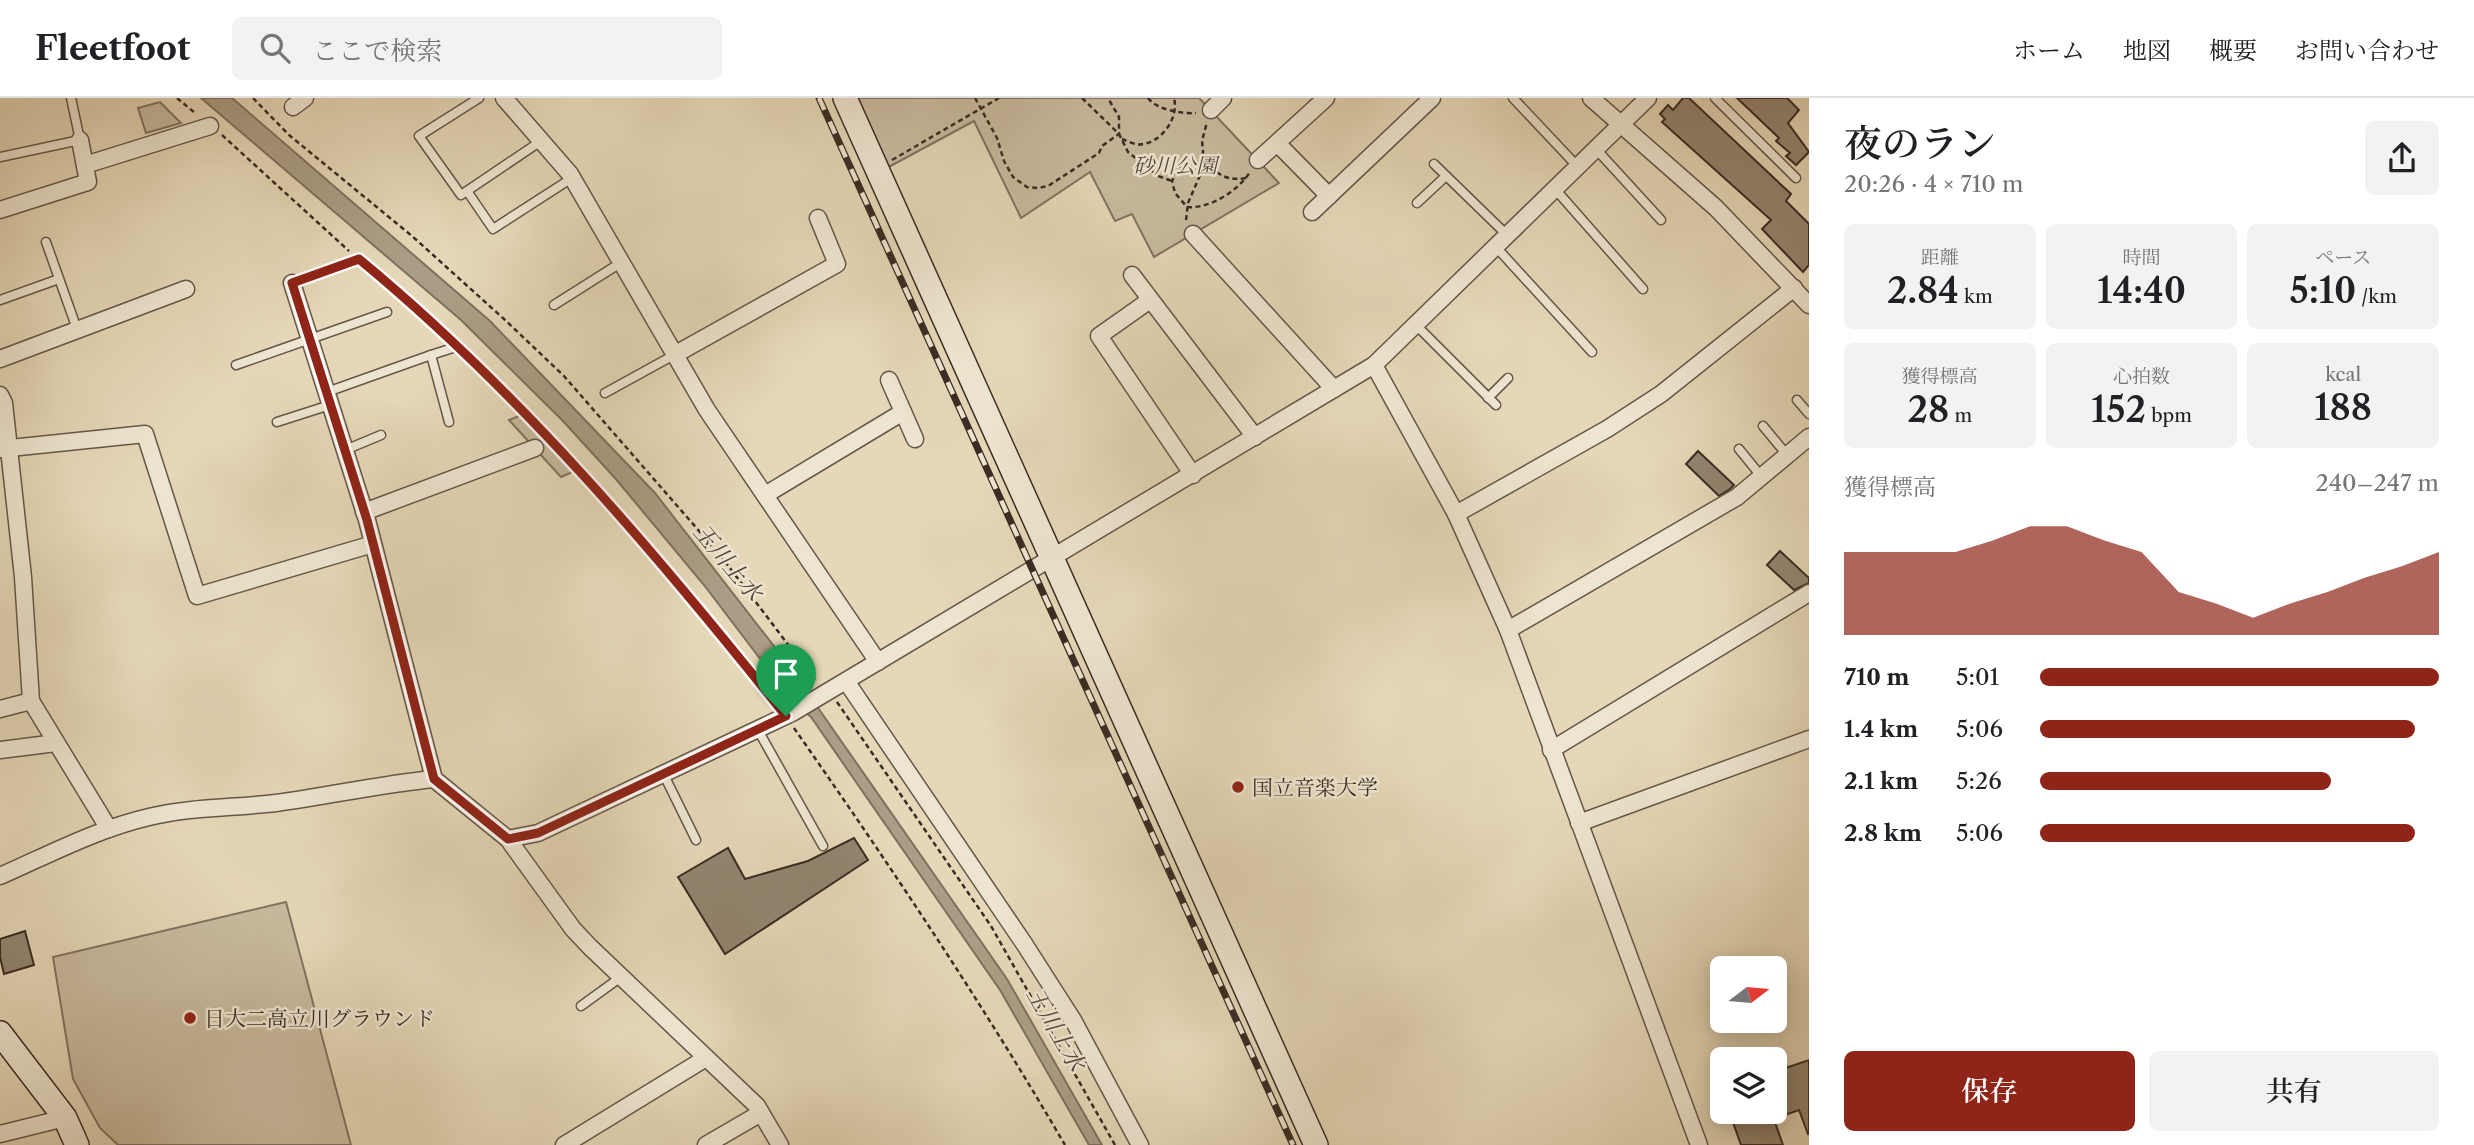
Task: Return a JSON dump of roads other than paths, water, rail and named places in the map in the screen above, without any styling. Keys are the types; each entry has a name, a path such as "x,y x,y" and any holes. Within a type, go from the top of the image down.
{"street":[{"path":"504,98 572,178 707,411 878,662"},
{"path":"845,98 1316,1145"},
{"path":"1211,110 1223,98"},
{"path":"1258,160 1326,98"},
{"path":"1312,212 1432,98"},
{"path":"1591,98 1716,208 1809,305"},
{"path":"508,839 538,833 789,715 1374,365 1648,98"},
{"path":"85,164 210,126"},
{"path":"0,210 88,182 80,140"},
{"path":"1277,143 1329,196"},
{"path":"674,355 837,264 818,218"},
{"path":"1194,234 1334,389"},
{"path":"1132,275 1255,438"},
{"path":"292,283 364,512 434,779 508,839 573,929 757,1106 780,1145"},
{"path":"1456,514 1607,429 1661,394 1794,288"},
{"path":"0,359 186,289"},
{"path":"1150,300 1099,336 1193,475"},
{"path":"1374,365 1456,514 1508,630 1699,1145"},
{"path":"889,380 915,439"},
{"path":"0,395 4,402 4,448 23,577 31,701 109,830"},
{"path":"765,495 903,412"},
{"path":"4,448 145,434 197,596 373,544"},
{"path":"1508,630 1737,497 1809,437"},
{"path":"364,512 535,449"},
{"path":"1551,750 1809,593"},
{"path":"846,681 1073,1020 1140,1145"},
{"path":"0,709 31,701"},
{"path":"1579,823 1809,738"},
{"path":"0,750 56,743"},
{"path":"0,876 147,817 181,811 275,803 372,786 434,779"},
{"path":"2,1039 65,1118 77,1145"},
{"path":"564,1145 706,1058"},
{"path":"706,1145 761,1113"},
{"path":"0,1135 65,1118"}],"lane":[{"path":"0,157 80,140 71,98"},
{"path":"479,98 419,136 461,195 541,141"},
{"path":"1513,98 1578,167"},
{"path":"1715,98 1796,178"},
{"path":"1596,149 1661,220"},
{"path":"1434,164 1592,352"},
{"path":"1417,203 1446,176"},
{"path":"467,191 493,229 572,178"},
{"path":"1555,189 1643,289"},
{"path":"46,242 77,329"},
{"path":"292,283 359,259"},
{"path":"554,305 622,262"},
{"path":"0,299 59,279"},
{"path":"236,365 387,312"},
{"path":"1416,325 1496,405"},
{"path":"277,422 328,398 459,346"},
{"path":"431,355 449,422"},
{"path":"605,393 674,355"},
{"path":"1488,398 1508,378"},
{"path":"1797,400 1809,414"},
{"path":"1763,426 1787,455"},
{"path":"345,450 381,435"},
{"path":"1739,449 1761,477"},
{"path":"758,730 823,846"},
{"path":"663,773 695,840"},
{"path":"581,1006 621,977"}],"railway":[{"path":"819,98 1293,1145"}],"place":[{"name":"国立音楽大学","path":"1238,787"},
{"name":"日大二高立川グラウンド","path":"190,1018"}],"park label":[{"name":"砂川公園","path":"1175,165"}],"water label":[{"name":"玉川上水","path":"728,562"},
{"name":"玉川上水","path":"1056,1029"}]}
